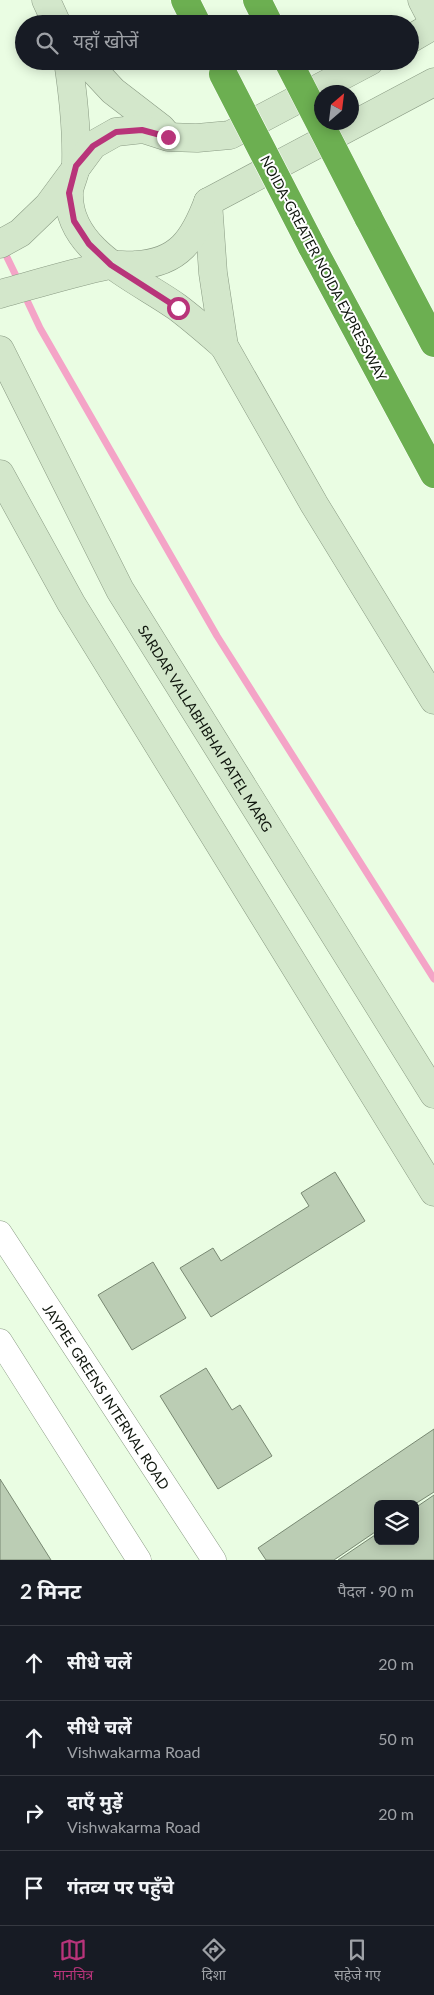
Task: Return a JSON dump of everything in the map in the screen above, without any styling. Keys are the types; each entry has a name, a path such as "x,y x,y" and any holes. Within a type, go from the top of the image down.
{"highway":[{"path":"185,0 193,15"},
{"path":"257,0 264,15"},
{"name":"NOIDA-GREATER NOIDA EXPRESSWAY","path":"222,70 311,245 434,474"},
{"path":"293,70 434,344"}],"street":[{"path":"46,0 53,15"},
{"path":"419,33 434,24 422,0"},
{"path":"69,70 76,166 69,193 74,221 89,244 111,265 178,308 224,346 314,504 434,700"},
{"path":"94,70 113,90 161,128 168,137"},
{"path":"0,244 20,234 41,213 93,146 116,132 142,130 168,137 197,138 230,135 353,70"},
{"path":"0,294 111,265 137,265 162,260 184,247 199,226 208,202 434,82"},
{"path":"208,202 213,273 224,346"},
{"name":"SARDAR VALLABHBHAI PATEL MARG","path":"0,350 120,590 434,1094"},
{"path":"0,474 71,603 434,1192"},
{"name":"JAYPEE GREENS INTERNAL ROAD","path":"0,1232 214,1560"},
{"path":"0,1341 139,1560"}],"building":[{"path":"335,1172 365,1221 211,1317 180,1268 213,1248 221,1261 309,1206 301,1193"},
{"path":"153,1262 186,1318 132,1350 98,1295"},
{"path":"206,1368 232,1410 240,1405 272,1456 218,1489 160,1396"},
{"path":"434,1429 434,1492 419,1501 374,1500 374,1533 334,1560 266,1560 258,1548"},
{"path":"0,1479 51,1560 0,1560"},
{"path":"434,1495 434,1560 338,1560 374,1536 374,1545 419,1545 419,1505"}],"waterway":[{"path":"3,249 19,282"},
{"path":"24,294 40,328 217,636 434,979"}],"route":[{"path":"168,137 142,130 116,132 93,146 76,166 69,193 74,221 89,244 111,265 178,308"}]}
